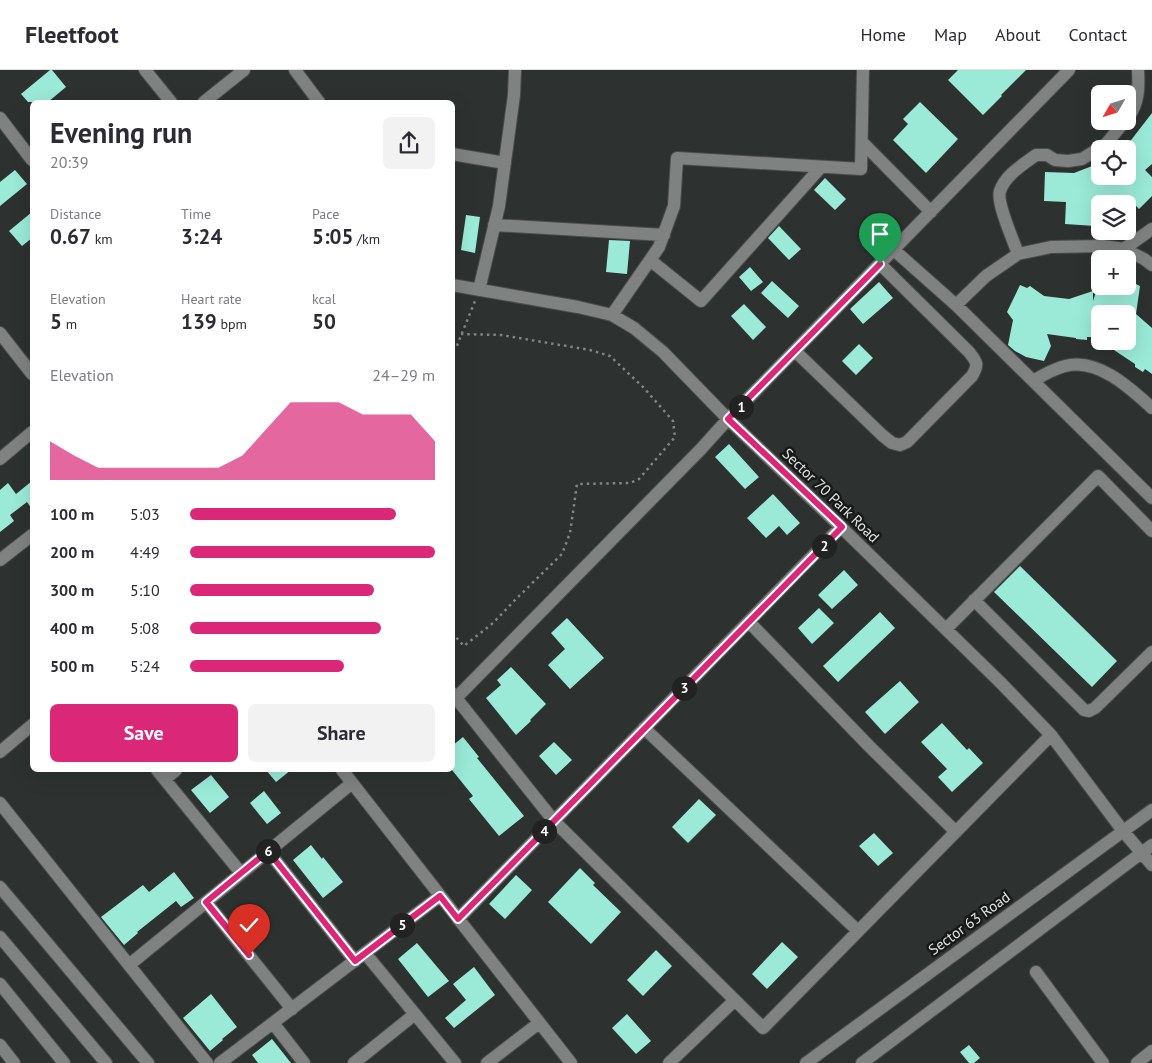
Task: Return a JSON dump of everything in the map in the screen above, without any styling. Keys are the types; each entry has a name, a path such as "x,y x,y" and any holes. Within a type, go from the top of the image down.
{"street":[{"path":"145,70 169,100"},
{"path":"206,100 244,70"},
{"path":"295,70 318,100"},
{"path":"479,290 499,206 514,95 515,70"},
{"path":"612,315 659,247 664,235 674,206 677,158 861,169 863,70"},
{"path":"455,694 701,449 728,419 1069,70"},
{"path":"1136,102 1139,89 1138,70"},
{"path":"0,118 30,157"},
{"path":"1018,254 999,201 999,191 1007,179 1036,155 1047,155 1055,160 1082,159 1106,144 1118,130"},
{"path":"862,142 931,212"},
{"path":"455,155 505,163"},
{"path":"650,260 701,301 821,166"},
{"path":"494,225 664,235"},
{"path":"956,306 986,276 1018,254 1051,247 1103,246 1124,250 1152,229"},
{"path":"894,250 956,306 1152,498"},
{"path":"1136,255 1152,265"},
{"path":"796,351 882,435 892,443 900,445 906,442 972,376 976,368 976,361 969,352 880,264"},
{"name":"Sector 70 Park Road","path":"455,286 578,307 612,315 634,328 663,352 728,419 842,527 1001,683 1051,735 1123,831 1152,865"},
{"path":"0,333 30,371"},
{"path":"1033,381 1066,365 1082,364 1098,368 1134,392 1152,408"},
{"path":"0,459 30,434"},
{"path":"946,629 1098,476 1152,531"},
{"path":"458,919 842,527"},
{"path":"0,560 30,537"},
{"path":"974,600 1084,710 1090,711 1095,708 1152,652"},
{"path":"749,622 869,746 956,832"},
{"path":"455,696 554,821 763,1028 1051,735"},
{"path":"0,752 30,727"},
{"path":"644,728 858,931"},
{"path":"344,772 571,1063"},
{"path":"161,775 241,873"},
{"path":"129,964 352,783"},
{"path":"0,803 207,1063"},
{"name":"Sector 63 Road","path":"806,1063 1152,810"},
{"path":"862,1063 1152,845"},
{"path":"268,851 355,961"},
{"path":"0,887 148,1063"},
{"path":"220,1063 440,896"},
{"path":"206,902 292,1009"},
{"path":"0,937 106,1063"},
{"path":"365,953 455,1063"},
{"path":"1036,972 1103,1063"},
{"path":"0,984 64,1063"},
{"path":"669,1063 735,1000"},
{"path":"354,1063 415,1014"},
{"path":"273,1023 304,1063"},
{"path":"487,1063 539,1023"},
{"path":"0,1045 14,1063"},
{"path":"1137,1063 1152,1052"}],"path":[{"path":"455,348 479,290"},
{"path":"455,636 464,646 493,623 562,554 570,532 577,484 630,483 639,479 675,437 673,420 644,388 610,356 590,350 501,334 461,334"}],"building":[{"path":"50,70 66,87 50,100 30,100 28,102 21,94"},
{"path":"958,70 1026,70 983,115 948,80"},
{"path":"920,102 958,139 926,173 893,140 908,124 903,119"},
{"path":"1152,113 1152,164 1145,170 1152,177 1152,196 1139,209 1136,206 1136,195 1091,195 1091,226 1065,224 1066,202 1044,201 1045,172 1074,173 1091,166 1091,185 1136,185 1136,140 1131,140"},
{"path":"15,170 27,184 0,206 0,182"},
{"path":"825,178 846,199 835,210 814,190"},
{"path":"30,214 30,240 22,246 9,231"},
{"path":"466,215 480,217 475,253 461,250"},
{"path":"779,226 801,249 789,260 768,238"},
{"path":"609,240 630,241 627,274 606,272"},
{"path":"750,267 763,282 751,291 739,277"},
{"path":"772,281 799,306 788,318 761,293"},
{"path":"879,282 893,298 863,324 850,309"},
{"path":"1136,284 1140,286 1136,314 1136,305 1091,305 1091,337 1087,337 1087,340 1047,334 1051,346 1044,361 1026,357 1008,345 1013,320 1007,312 1020,285 1027,288 1030,286 1044,296 1069,299 1091,292 1093,301 1095,295 1136,295"},
{"path":"744,304 766,327 753,340 731,316"},
{"path":"1136,314 1152,328 1152,374 1145,369 1143,372 1135,367 1135,364 1114,350 1136,350"},
{"path":"859,344 873,358 856,375 842,361"},
{"path":"729,444 759,477 745,489 715,457"},
{"path":"8,483 16,494 30,483 30,506 27,502 10,515 14,521 0,532 0,490"},
{"path":"773,494 800,523 787,535 779,526 766,538 747,518"},
{"path":"1020,566 1117,661 1092,687 994,592"},
{"path":"844,570 858,585 832,609 818,595"},
{"path":"819,608 834,623 812,644 798,628"},
{"path":"880,612 895,628 838,682 823,666"},
{"path":"567,618 604,658 570,689 548,665 565,649 551,633"},
{"path":"511,667 546,704 516,735 486,698 501,685 497,680"},
{"path":"900,681 919,702 885,734 865,712"},
{"path":"942,723 967,750 969,748 983,763 952,792 938,777 947,769 921,742"},
{"path":"463,737 479,757 477,758 524,816 499,836 469,799 473,796 454,772 455,744"},
{"path":"554,742 572,760 556,775 539,756"},
{"path":"268,772 288,772 276,782"},
{"path":"211,775 229,797 210,813 191,790"},
{"path":"264,791 281,813 267,824 250,803"},
{"path":"699,799 716,815 688,843 672,827"},
{"path":"874,833 893,853 878,866 859,846"},
{"path":"311,845 343,882 323,898 293,860"},
{"path":"580,868 595,883 593,885 621,912 591,944 548,902"},
{"path":"174,872 194,898 181,907 176,901 137,932 124,945 101,917 143,885 149,892"},
{"path":"516,875 532,890 505,919 489,904"},
{"path":"782,942 798,957 767,989 752,974"},
{"path":"417,943 449,981 428,997 398,959"},
{"path":"656,950 672,966 643,996 627,980"},
{"path":"474,967 495,995 454,1028 445,1018 466,1000 453,984"},
{"path":"211,994 237,1027 210,1051 183,1018"},
{"path":"627,1014 651,1041 636,1054 612,1028"},
{"path":"272,1039 291,1063 258,1063 252,1055"},
{"path":"969,1045 980,1058 974,1063 969,1063 960,1052"}],"route":[{"path":"249,955 206,902 268,851 355,961 440,896 458,919 842,527 728,419 880,264"}]}
